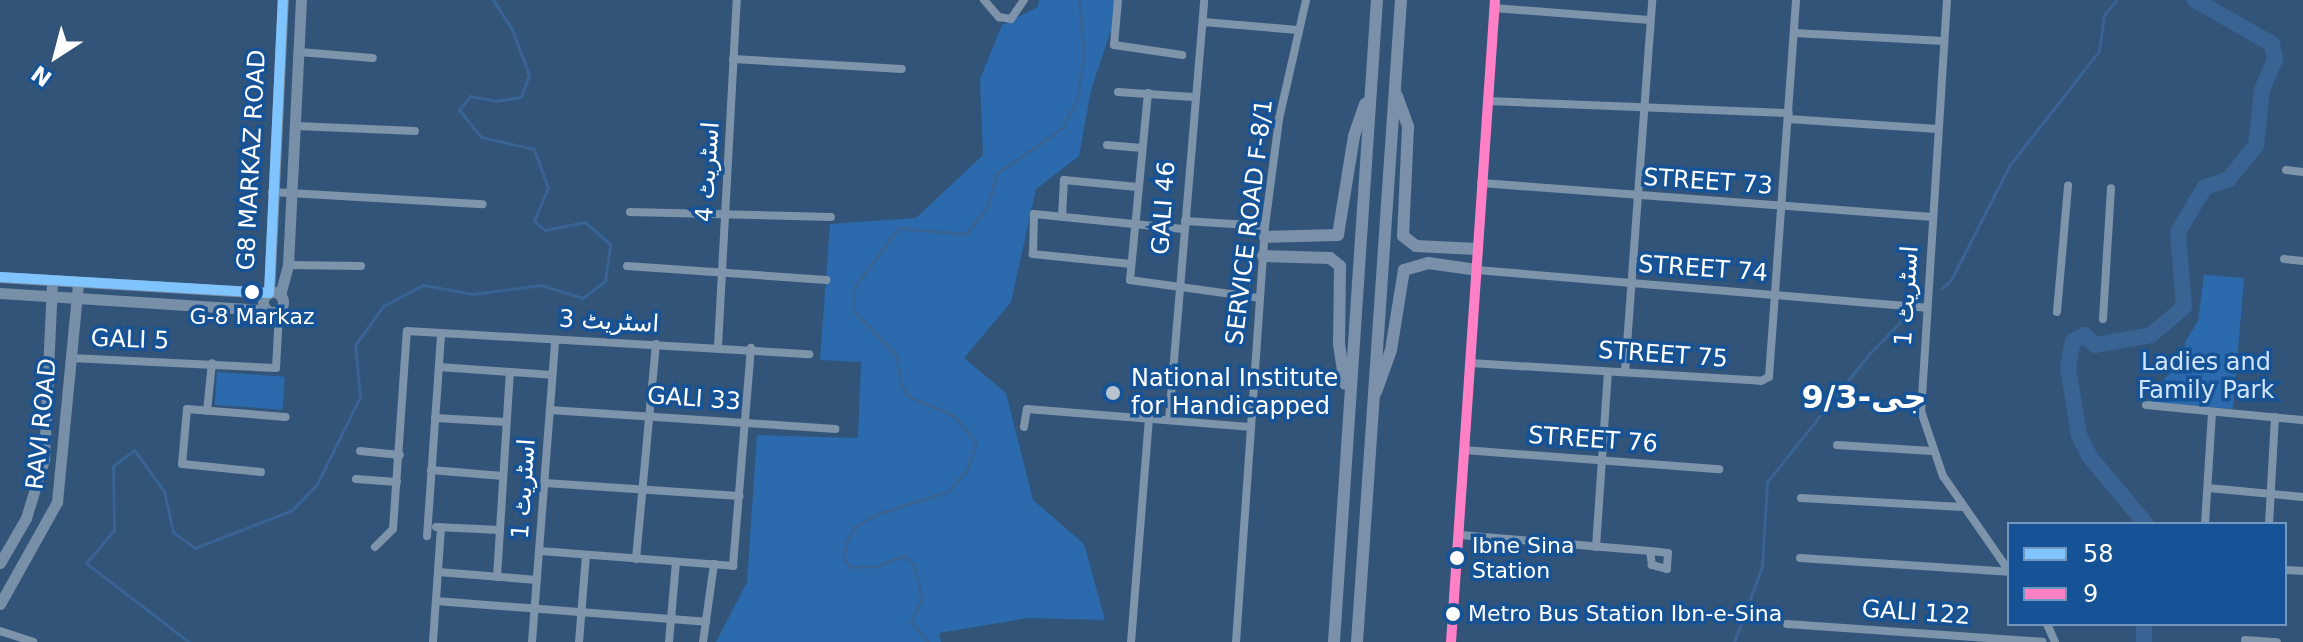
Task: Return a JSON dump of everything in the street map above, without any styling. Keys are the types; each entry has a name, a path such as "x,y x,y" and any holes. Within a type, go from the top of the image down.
{"main road":[{"path":"1334,642 1377,0"},
{"path":"1357,642 1401,0"},
{"path":"1265,231 1338,235 1354,136 1371,87"},
{"path":"1395,89 1408,127 1403,236 1416,246 1477,249"},
{"path":"1263,256 1330,258 1340,266 1339,344 1349,407"},
{"path":"1371,407 1391,350 1399,277 1412,265 1428,263 1452,264 1477,270"},
{"path":"1342,514 1357,507 1365,518"}],"street":[{"name":"G8 MARKAZ ROAD","path":"275,294 272,192 283,0"},
{"name":"G8 MARKAZ ROAD","path":"275,294 288,265 301,0"},
{"name":"اسٹریٹ 4","path":"718,346 737,0"},
{"path":"984,0 999,17 1011,19 1024,0"},
{"path":"1118,0 1114,45 1182,55"},
{"name":"GALI 46","path":"1169,420 1193,97 1204,0"},
{"name":"SERVICE ROAD F-8/1","path":"1236,642 1265,231 1298,30 1306,0"},
{"path":"1625,372 1652,0"},
{"name":"STREET 75","path":"1470,363 1761,381 1772,372 1796,0"},
{"name":"اسٹریٹ 1","path":"1947,0 1921,411 1932,451 1963,507 2007,568"},
{"path":"1451,642 1495,4 1650,20"},
{"path":"1203,22 1298,30"},
{"path":"1794,33 1944,41"},
{"path":"299,52 373,58"},
{"path":"733,59 902,69"},
{"path":"1118,92 1193,97"},
{"path":"1148,93 1130,280 1178,284 1259,298"},
{"path":"1488,101 1645,105 1938,129"},
{"path":"276,117 296,122 415,131"},
{"path":"1107,145 1142,148"},
{"path":"2286,170 2303,172"},
{"path":"1062,217 1064,180 1138,187"},
{"name":"STREET 73","path":"1481,183 1781,208 1933,217"},
{"path":"2057,312 2068,185"},
{"path":"2103,319 2111,188"},
{"path":"272,192 483,204"},
{"path":"630,212 831,217"},
{"path":"1131,264 1033,254 1034,214 1265,231"},
{"path":"2284,259 2303,261"},
{"path":"288,265 361,266"},
{"path":"627,266 827,280"},
{"name":"STREET 74","path":"1477,270 1926,308"},
{"name":"G8 MARKAZ ROAD","path":"0,277 275,294"},
{"name":"RAVI ROAD","path":"0,563 26,518 44,459 52,280"},
{"name":"RAVI ROAD","path":"0,604 57,502 78,282"},
{"path":"0,293 279,312 284,303 275,294 263,300 266,310"},
{"name":"GALI 5","path":"71,358 276,368 279,312"},
{"name":"اسٹریٹ 3","path":"400,455 407,331 718,346 809,354"},
{"path":"441,334 427,531 441,527 500,530"},
{"name":"اسٹریٹ 1","path":"532,642 555,340"},
{"path":"636,559 656,344"},
{"path":"540,551 733,566 751,348"},
{"path":"207,411 212,363"},
{"path":"439,367 552,375"},
{"path":"497,577 510,372"},
{"path":"1596,547 1608,372"},
{"path":"2146,405 2303,420"},
{"path":"261,472 182,464 187,409 286,417"},
{"path":"1024,427 1027,409 1249,427"},
{"name":"GALI 33","path":"550,410 835,429"},
{"path":"2205,522 2212,413"},
{"path":"2269,522 2275,417"},
{"path":"435,418 506,422"},
{"path":"1131,642 1149,420"},
{"path":"1837,445 1932,451"},
{"name":"STREET 76","path":"1464,450 1719,469"},
{"path":"360,451 400,455 393,529 375,547"},
{"path":"431,470 503,476"},
{"path":"356,479 397,482"},
{"path":"545,483 740,496"},
{"path":"2208,488 2303,497"},
{"path":"1801,498 1963,507"},
{"path":"433,642 441,527"},
{"path":"1460,535 1650,551"},
{"path":"579,642 586,555"},
{"path":"1800,558 2007,571"},
{"path":"669,642 676,562"},
{"path":"703,642 714,564"},
{"path":"438,572 537,580"},
{"path":"436,601 706,622"},
{"name":"GALI 122","path":"1787,624 2042,642"},
{"path":"0,631 33,642"},
{"path":"2245,640 2277,642"}],"green space":[{"path":"1039,0 1121,0 1091,90 1079,156 1036,189 1011,302 964,358 1006,393 1033,500 1084,544 1105,620 1028,618 939,633 941,642 716,642 747,582 757,435 858,438 861,362 820,360 830,224 916,218 983,155 980,79 1002,25 1038,7"},
{"name":"Ladies and Family Park","path":"2204,275 2244,278 2233,409 2150,402 2153,391 2182,361 2185,342 2198,321"},
{"path":"217,372 285,377 283,410 215,405"}],"waterway":[{"path":"189,642 86,563 114,530 113,466 134,450 164,491 173,532 195,548 292,510 317,484 360,397 355,345 383,306 423,285 473,294 541,285 583,298 605,281 610,244 585,222 545,230 534,221 548,188 534,149 481,137 459,110 470,96 495,101 521,97 529,75 512,29 493,0"},
{"path":"928,642 911,622 922,598 914,565 904,555 878,566 850,567 844,559 846,543 855,527 877,514 948,491 967,470 976,443 954,416 908,396 900,382 897,356 854,311 854,288 898,228 966,234 988,206 996,174 1063,127 1077,100 1084,57 1079,0"},
{"path":"1942,288 1951,280 2009,166 2099,51 2104,15 2116,0"},
{"path":"2144,522 2090,457 2079,435 2068,368 2073,341 2085,335 2095,345 2151,335 2184,307 2178,232 2205,187 2229,179 2256,145 2262,90 2275,59 2272,44 2195,0"},
{"path":"1734,642 1762,567 1767,482 1870,353 1913,309"},
{"path":"2144,626 2144,642"}],"transit line":[{"name":"58","path":"0,277 269,293 283,0"},
{"name":"9","path":"1451,642 1495,0"}],"place":[{"name":"G-8 Markaz","path":"252,292"},
{"name":"National Institute for Handicapped","path":"1113,393"},
{"name":"Ibne Sina Station","path":"1457,558"},
{"name":"Metro Bus Station Ibn-e-Sina","path":"1453,614"}],"district":[{"name":"جی-9/3","path":"1864,397"}]}
